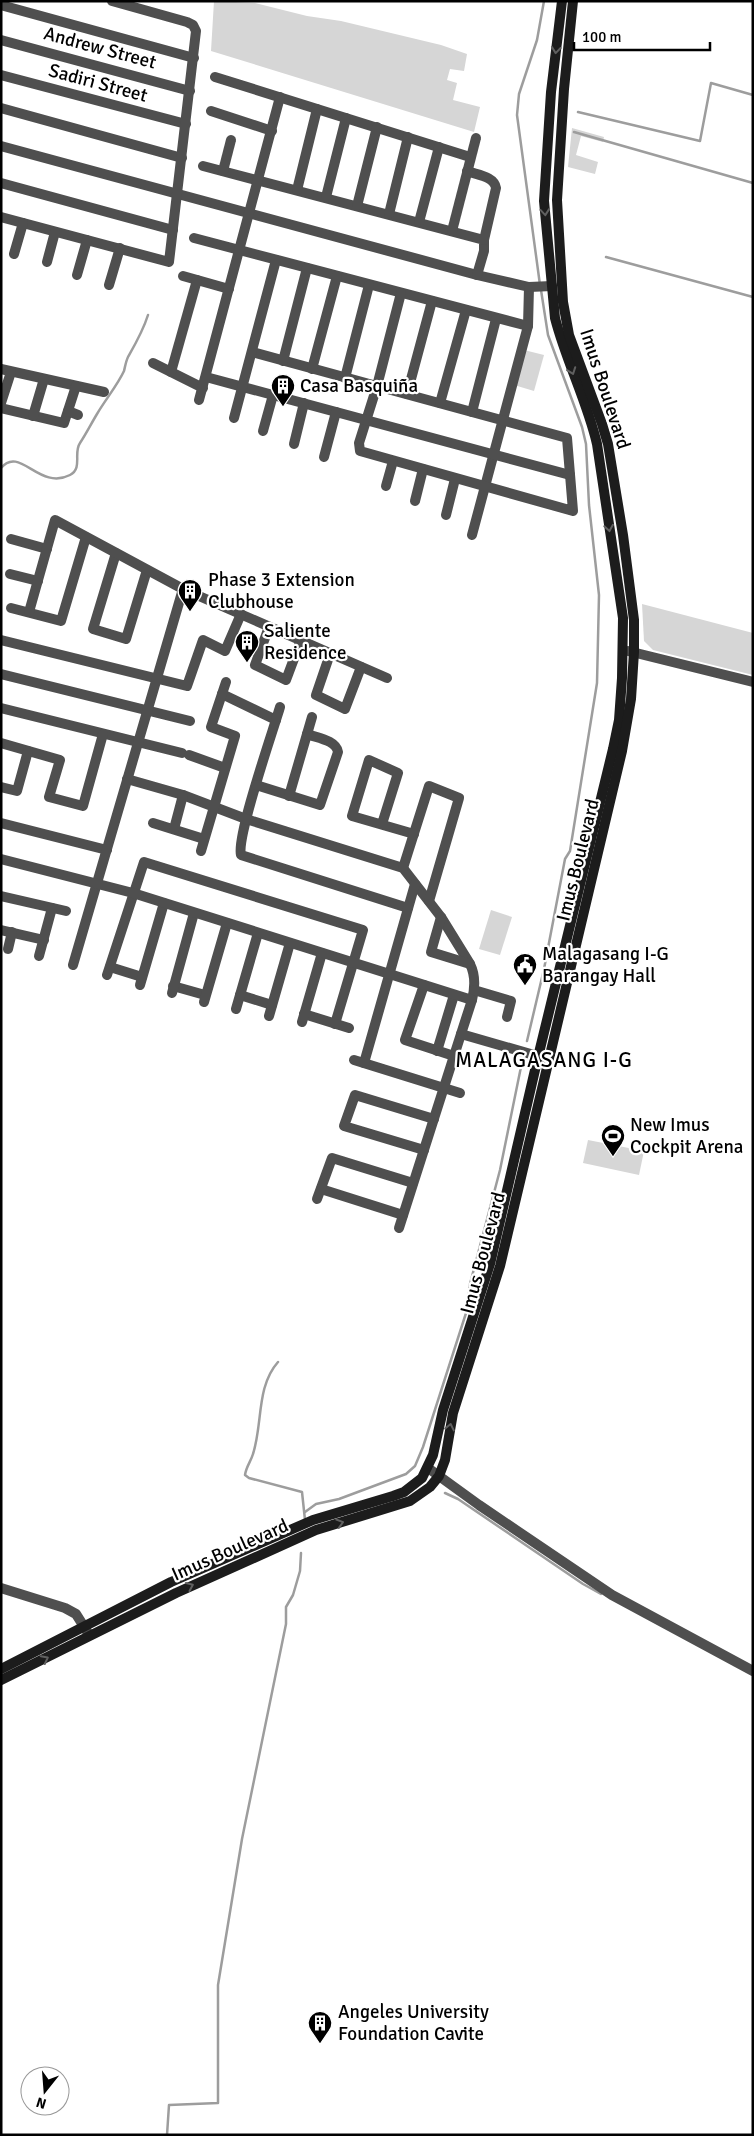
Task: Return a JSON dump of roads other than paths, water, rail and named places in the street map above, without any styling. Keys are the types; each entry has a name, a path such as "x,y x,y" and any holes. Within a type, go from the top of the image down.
{"main road":[{"name":"Imus Boulevard","path":"1,1669 171,1582 313,1520 404,1492 422,1478 428,1468 443,1410 490,1264 622,751 630,707 629,651 597,444 555,318 541,287 544,201 552,92 562,1"},
{"name":"Imus Boulevard","path":"574,1 564,89 557,200 563,302 569,335 608,444 623,535 634,620 629,651"},
{"name":"Imus Boulevard","path":"1,1680 176,1593 316,1530 410,1501 430,1487 439,1476 445,1460 453,1413 500,1266 543,1058"}],"street":[{"path":"1,217 169,262 196,31 193,25 186,22 112,1"},
{"path":"1,5 194,58"},
{"name":"Andrew Street","path":"1,40 190,90"},
{"name":"Sadiri Street","path":"1,74 186,124"},
{"path":"214,77 470,157"},
{"path":"199,400 280,97"},
{"path":"1,108 182,158"},
{"path":"297,190 317,108"},
{"path":"211,111 272,131"},
{"path":"326,197 346,118"},
{"path":"357,206 377,128"},
{"path":"389,214 408,137"},
{"path":"452,231 476,138"},
{"path":"223,170 231,140"},
{"path":"1,146 477,275 541,287 528,326 472,535"},
{"path":"419,222 439,147"},
{"path":"203,166 484,240"},
{"path":"467,171 491,179 495,183 496,188 484,240 484,252 477,275"},
{"path":"1,183 173,230"},
{"path":"14,254 23,223"},
{"path":"47,262 56,232"},
{"path":"194,238 528,326"},
{"path":"77,275 87,240"},
{"path":"109,285 120,248"},
{"path":"234,418 276,260"},
{"path":"282,361 307,268"},
{"path":"183,276 229,290"},
{"path":"312,369 337,276"},
{"path":"171,372 197,280"},
{"path":"345,378 369,284"},
{"path":"252,352 282,361 345,378 377,386 407,394 567,438 573,511 360,452 359,443 377,386 401,293"},
{"path":"407,394 432,301"},
{"path":"440,403 466,310"},
{"path":"472,412 496,319"},
{"path":"153,363 202,388"},
{"path":"1,403 6,370 104,392"},
{"path":"206,376 570,475"},
{"path":"33,416 44,379"},
{"path":"1,408 64,423 73,413 76,386"},
{"path":"263,431 273,395"},
{"path":"294,444 304,403"},
{"path":"324,457 336,412"},
{"path":"386,486 393,461"},
{"path":"415,501 423,469"},
{"path":"446,515 455,479"},
{"path":"29,612 55,520 183,589 387,678"},
{"path":"11,608 61,621 86,537"},
{"path":"11,539 47,549"},
{"path":"116,553 93,628 126,639 147,570"},
{"path":"10,574 38,581"},
{"path":"73,965 183,589"},
{"path":"1,640 187,686 203,640 225,651 241,614"},
{"path":"269,627 255,665 286,680 300,640"},
{"path":"629,651 753,682"},
{"path":"330,654 316,695 345,709 361,667"},
{"path":"1,674 147,712 190,721"},
{"path":"201,851 235,736 211,727 226,682"},
{"path":"222,694 276,720"},
{"path":"280,707 246,819 240,844 241,855 244,858 408,908"},
{"path":"2,712 185,754 225,768"},
{"path":"289,796 312,717"},
{"path":"1,743 60,760 49,797 83,806 103,734"},
{"path":"256,785 320,805 338,752 334,744 307,734"},
{"path":"1,787 17,791 28,751"},
{"path":"382,824 398,773 369,760 352,816 414,834"},
{"path":"127,779 183,795 246,819 402,868 429,901 470,964 474,973 473,995 399,1228"},
{"path":"402,868 429,786 459,798 429,901"},
{"path":"174,829 183,795"},
{"path":"153,822 204,839"},
{"path":"1,824 106,850"},
{"path":"1,859 133,893 454,995 473,995 511,1001 507,1017"},
{"path":"164,904 141,981 108,971 144,862 363,930 335,1024"},
{"path":"364,1063 415,884"},
{"path":"1,896 66,911"},
{"path":"39,956 52,908"},
{"path":"194,913 173,990 204,999 227,923"},
{"path":"440,917 430,952 470,964"},
{"path":"1,930 44,940"},
{"path":"8,949 12,932"},
{"path":"236,1009 258,933"},
{"path":"269,1016 290,943"},
{"path":"322,953 303,1018 349,1028"},
{"path":"424,985 405,1040 454,1056"},
{"path":"240,995 272,1004"},
{"path":"437,1051 454,995"},
{"path":"461,1034 543,1058"},
{"path":"354,1060 460,1093"},
{"path":"424,1150 344,1126 355,1095 434,1119"},
{"path":"403,1214 319,1194 332,1158 413,1183"},
{"path":"428,1468 612,1595 753,1671"},
{"path":"1,1588 65,1608 76,1614 90,1636"}],"waterway":[{"path":"540,285 517,115 519,94 537,40 544,1"},
{"path":"578,112 700,141 711,83 753,95"},
{"path":"574,132 753,183"},
{"path":"606,257 753,297"},
{"path":"527,1041 544,969 565,859 570,851 597,683 599,595 589,505 586,444 582,427 548,335 541,290"},
{"path":"1,468 8,462 15,462 23,464 40,474 59,478 74,472 77,464 78,447 121,377 127,359 142,332 148,315"},
{"path":"305,1512 316,1504 339,1499 406,1474 415,1466 423,1447 467,1310 470,1284 500,1170 523,1057"},
{"path":"278,1362 266,1383 256,1442 245,1475 249,1478 302,1492 305,1520"},
{"path":"445,1493 458,1499 583,1584 601,1594"},
{"path":"167,2135 169,2105 218,2103 218,1985 242,1839 286,1624 286,1607 293,1595 300,1571 301,1553"}],"place":[{"name":"Casa Basquiña","path":"283,407"},
{"name":"Phase 3 Extension Clubhouse","path":"190,612"},
{"name":"Saliente Residence","path":"247,663"},
{"name":"Malagasang I-G Barangay Hall","path":"525,986"},
{"name":"New Imus Cockpit Arena","path":"613,1157"},
{"name":"Angeles University Foundation Cavite","path":"320,2044"}],"district":[{"name":"MALAGASANG I-G","path":"544,1060"}]}
